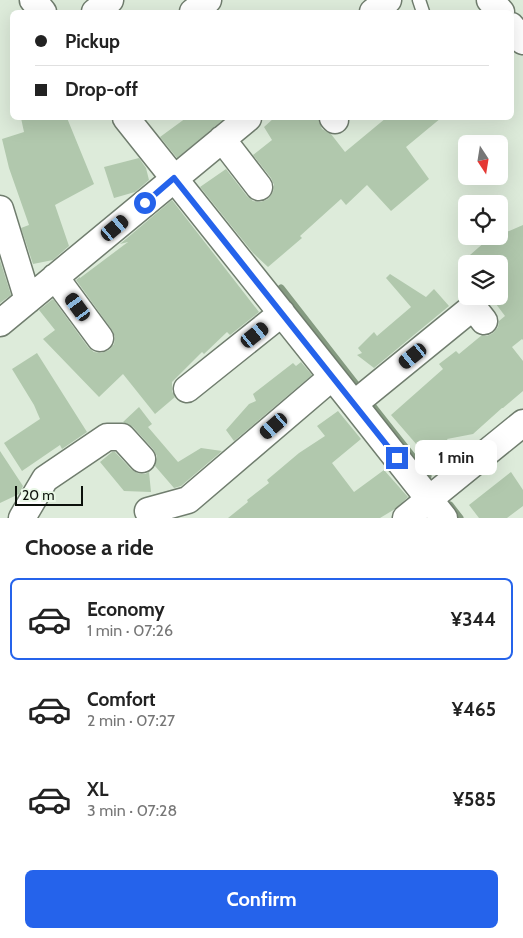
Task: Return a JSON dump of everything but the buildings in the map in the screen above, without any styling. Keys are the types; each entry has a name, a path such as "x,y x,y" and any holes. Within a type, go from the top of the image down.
{"street":[{"path":"33,0 41,10"},
{"path":"98,10 110,0"},
{"path":"196,10 208,0"},
{"path":"376,10 388,0"},
{"path":"490,0 498,10"},
{"path":"514,30 523,40"},
{"path":"128,120 332,377 361,398 437,500"},
{"path":"0,322 246,120"},
{"path":"222,139 259,187"},
{"path":"0,209 28,300"},
{"path":"55,277 100,338"},
{"path":"361,398 473,307 484,321"},
{"path":"187,389 282,314"},
{"path":"148,511 188,500 332,377"},
{"path":"406,518 437,500 523,422"},
{"path":"22,518 45,479 107,438 122,437 142,459"}],"waterway":[{"path":"281,288 362,392"},
{"path":"368,400 428,476"},
{"path":"450,505 460,518"}],"route":[{"path":"145,203 174,178 397,458"}]}
